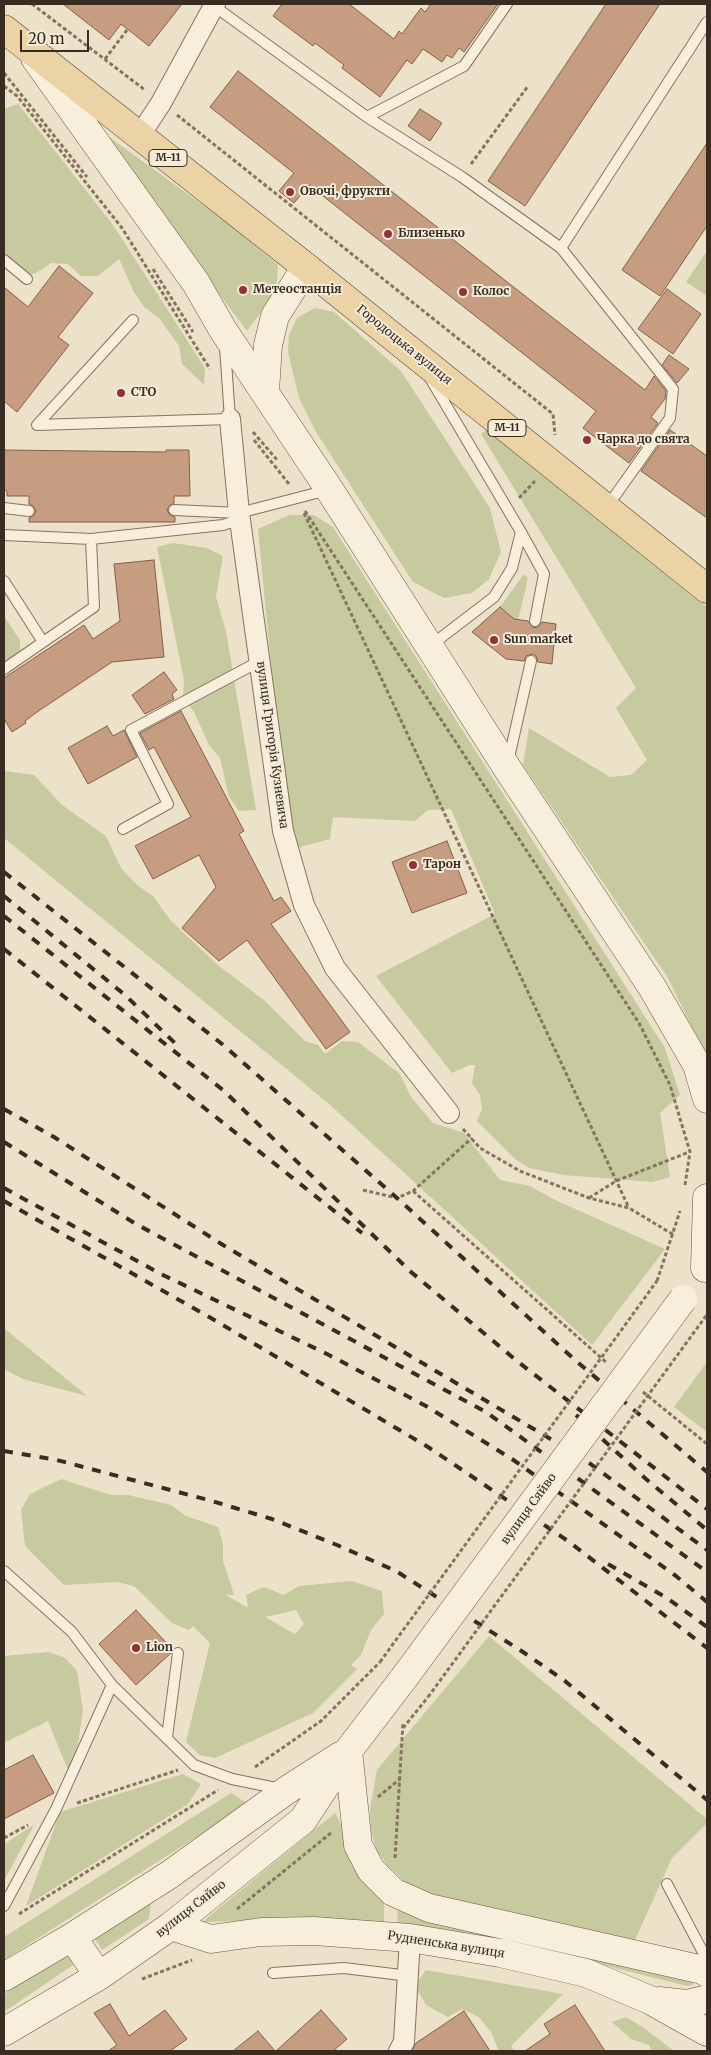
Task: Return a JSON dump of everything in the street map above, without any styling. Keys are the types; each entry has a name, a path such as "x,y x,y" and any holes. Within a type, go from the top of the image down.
{"main road":[{"name":"Городоцька вулиця","path":"4,29 306,267 707,589"},
{"path":"29,50 196,284 223,330 266,391 507,768 652,987 697,1065 707,1099"},
{"path":"266,391 268,345 275,316 306,267"},
{"path":"706,1267 707,1198"},
{"name":"вулиця Сяйво","path":"4,2032 99,1976 171,1926 303,1820 348,1752 706,1267"},
{"path":"348,1752 358,1845 371,1870 393,1892 429,1908 703,1970 707,1974"},
{"name":"вулиця Сяйво","path":"4,1977 72,1938 169,1875 287,1790 348,1752"},
{"path":"169,1875 167,1900 171,1926"},
{"name":"Рудненська вулиця","path":"171,1926 211,1939 261,1932 314,1930 410,1938 500,1953 586,1972 650,2000 707,2032"},
{"path":"72,1938 99,1976"},
{"path":"650,2000 688,2004 707,1999"}],"street":[{"path":"140,135 161,103 214,5"},
{"name":"вулиця Григорія Кузневича","path":"230,411 240,513 283,831 304,904 335,968 450,1114"},
{"path":"404,2048 410,1938"}],"lane":[{"path":"367,117 464,66 507,4"},
{"path":"214,5 367,117 462,177 561,248 673,389 670,418 606,508"},
{"path":"561,248 707,22"},
{"path":"4,260 27,279"},
{"path":"133,320 37,425 230,411"},
{"name":"вулиця Григорія Кузневича","path":"223,330 230,411"},
{"path":"417,356 508,509 544,574 535,621"},
{"path":"174,510 240,513 329,489"},
{"path":"4,508 29,511"},
{"path":"4,536 91,539 223,526 232,522 240,513"},
{"path":"430,646 494,597 512,568 521,532"},
{"path":"4,669 94,607 91,539"},
{"path":"4,581 43,642"},
{"path":"124,829 168,804 131,730 260,661"},
{"path":"507,768 531,661"},
{"path":"4,1571 72,1632 112,1686 194,1765 232,1779 287,1790"},
{"path":"167,1737 178,1653"},
{"path":"4,1906 56,1809 112,1686"},
{"path":"667,1884 707,1960"},
{"path":"273,1973 344,1968 409,1976"}],"path":[{"path":"32,4 146,90"},
{"path":"105,59 128,30"},
{"path":"4,74 124,224 212,362 212,370 122,228 17,96 4,86"},
{"path":"462,177 528,86"},
{"path":"175,113 553,414 556,435"},
{"path":"230,411 280,464"},
{"path":"230,411 300,497 305,511 640,1023 670,1085 690,1152 616,1181 589,1198"},
{"path":"508,509 537,479"},
{"path":"304,512 629,1208"},
{"path":"253,1769 321,1721 380,1662 657,1282 674,1235 629,1208 589,1198 520,1171 480,1148 450,1114"},
{"path":"363,1190 397,1198 413,1191 472,1138"},
{"path":"413,1191 612,1367"},
{"path":"394,1866 403,1728 428,1697 707,1316"},
{"path":"641,1390 707,1444"},
{"path":"4,1838 56,1809 194,1765"},
{"path":"374,1800 400,1779"},
{"path":"12,1918 220,1789"},
{"path":"232,1913 338,1828"}],"green space":[{"path":"18,104 113,225 205,368 204,385 182,364 179,346 159,318 144,307 134,292 119,259 98,276 81,276 68,264 51,263 36,273 19,278 4,266 4,109"},
{"path":"94,126 225,221 278,265 276,292 247,331"},
{"path":"707,251 707,296 686,282"},
{"path":"315,308 334,312 401,371 490,508 501,552 489,579 472,593 444,598 413,582 316,432 299,398 288,352 289,335 297,318"},
{"path":"488,429 707,607 707,1058 668,978 523,765 529,728 610,777 631,775 647,760 616,708 636,688 481,434"},
{"path":"289,515 314,515 333,527 665,1048 680,1095 660,1113 670,1177 652,1182 564,1175 529,1168 515,1159 477,1121 482,1109 480,1095 472,1083 475,1065 469,1065 452,1073 376,976 495,914 451,809 428,810 415,821 333,817 330,839 296,848 286,821 258,529"},
{"path":"173,543 207,548 223,556 216,597 226,631 256,810 239,811 229,797 220,758 209,745 194,712 183,698 184,680 157,547"},
{"path":"524,574 528,578 518,620 513,619 500,607"},
{"path":"4,616 20,640 20,651 4,663"},
{"path":"4,771 34,775 62,805 106,836 121,868 137,885 153,896 171,921 219,966 264,1000 305,1041 318,1045 325,1054 342,1041 358,1042 400,1074 411,1097 433,1123 464,1133 500,1180 530,1186 553,1199 665,1249 592,1345 328,1103 4,838"},
{"path":"4,1328 87,1396 23,1379 4,1369"},
{"path":"707,1362 707,1432 674,1407"},
{"path":"61,1479 111,1495 128,1495 171,1505 186,1516 218,1527 223,1544 223,1561 234,1595 226,1595 248,1608 246,1595 264,1587 284,1595 299,1586 352,1581 382,1591 384,1614 371,1630 361,1655 351,1665 357,1669 313,1713 215,1758 200,1755 186,1742 210,1643 193,1626 189,1630 172,1623 134,1586 117,1582 64,1585 25,1546 21,1510 30,1494","holes":["296,1610 304,1624 295,1634 265,1617"]},
{"path":"489,1636 707,1819 707,1823 672,1858 635,1940 430,1894 405,1882 388,1866 377,1851 371,1830 370,1809 377,1770"},
{"path":"48,1652 65,1658 77,1671 83,1710 74,1770 68,1770 48,1721 4,1743 4,1656"},
{"path":"183,1774 201,1784 188,1804 26,1906 60,1812"},
{"path":"231,1793 248,1804 4,1960 4,1937"},
{"path":"335,1813 384,1902 384,1923 306,1919 202,1922"},
{"path":"34,1825 4,1881 4,1844"},
{"path":"151,1901 149,1919 102,1950 93,1936"},
{"path":"398,1908 693,1982 693,1985 687,1986 507,1941 397,1926"},
{"path":"67,1954 71,1954 73,1965 4,2012 4,1994"},
{"path":"426,1970 563,1994 511,2046 514,2051 499,2051 491,2032 479,2017 462,2009 448,2017 426,2005 415,1986"},
{"path":"626,2017 674,2051 652,2051 649,2045 631,2039 612,2022"}],"building":[{"path":"63,4 182,4 149,46 121,24 109,40"},
{"path":"282,4 349,4 394,39 399,31 402,34 421,8 425,12 431,4 498,4 464,52 459,48 452,58 447,55 442,62 423,49 412,64 407,60 380,97 342,68 344,65 315,43 313,46 273,16"},
{"path":"606,4 660,4 525,206 488,181"},
{"path":"238,71 645,390 654,376 666,391 665,399 651,417 658,423 629,463 583,428 596,411 309,185 294,203 279,191 294,173 210,107"},
{"path":"420,109 442,123 430,141 408,126"},
{"path":"707,143 707,226 660,296 622,270"},
{"path":"59,266 93,293 58,337 69,345 17,412 4,401 4,287 28,307"},
{"path":"667,289 701,314 673,354 638,329"},
{"path":"669,355 689,369 677,383 662,365"},
{"path":"670,430 707,456 707,518 641,471"},
{"path":"4,450 166,452 166,450 189,450 190,496 174,496 174,503 167,510 170,515 175,517 175,522 29,522 29,518 36,511 29,504 29,496 7,496 7,491 4,490"},
{"path":"154,560 164,657 112,662 37,712 25,721 26,723 12,732 4,719 4,678 84,625 93,639 120,621 114,564"},
{"path":"500,607 514,619 528,621 533,628 538,627 542,622 556,624 552,664 538,662 536,656 532,654 526,656 524,661 506,659 472,632"},
{"path":"164,672 177,690 172,694 174,699 145,714 132,695"},
{"path":"181,711 244,831 239,834 274,901 281,897 291,911 271,924 350,1032 326,1049 247,940 219,961 182,928 216,887 199,855 153,879 135,846 191,817 154,747 149,750 140,733"},
{"path":"107,726 113,736 124,730 137,757 88,784 68,748"},
{"path":"447,841 467,893 412,913 392,862"},
{"name":"Lion","path":"136,1610 172,1649 171,1653 136,1685 99,1644"},
{"path":"33,1755 54,1793 4,1819 4,1770"},
{"path":"110,2004 129,2036 165,2010 187,2039 170,2051 108,2051 117,2045 94,2013"},
{"path":"575,2005 605,2051 525,2051 550,2034 544,2024"},
{"path":"321,2010 347,2039 333,2051 276,2051"},
{"path":"464,2011 490,2051 412,2051 416,2043"},
{"path":"258,2031 275,2051 233,2051"}],"railway":[{"path":"4,872 222,1044 397,1198 575,1360 707,1472"},
{"path":"4,896 125,995 178,1046"},
{"path":"4,916 223,1090 411,1272 517,1361 707,1509"},
{"path":"4,949 362,1233"},
{"path":"4,1109 54,1137 223,1245 581,1457 707,1550"},
{"path":"4,1142 136,1224 486,1412 707,1572"},
{"path":"4,1188 161,1274 327,1354 426,1406 512,1459 676,1576 707,1602"},
{"path":"4,1201 211,1318 428,1447 568,1541 707,1648"},
{"path":"576,1415 646,1479 707,1530"},
{"path":"4,1451 57,1460 272,1519 396,1571 565,1681 707,1800"},
{"path":"608,1564 667,1598 707,1627"}],"place":[{"name":"Овочі, фрукти","path":"290,192"},
{"name":"Близенько","path":"388,234"},
{"name":"Метеостанція","path":"243,290"},
{"name":"Колос","path":"463,292"},
{"name":"СТО","path":"121,393"},
{"name":"Чарка до свята","path":"587,440"},
{"name":"Sun market","path":"494,640"},
{"name":"Тарон","path":"413,865"},
{"name":"Lion","path":"136,1648"}]}
